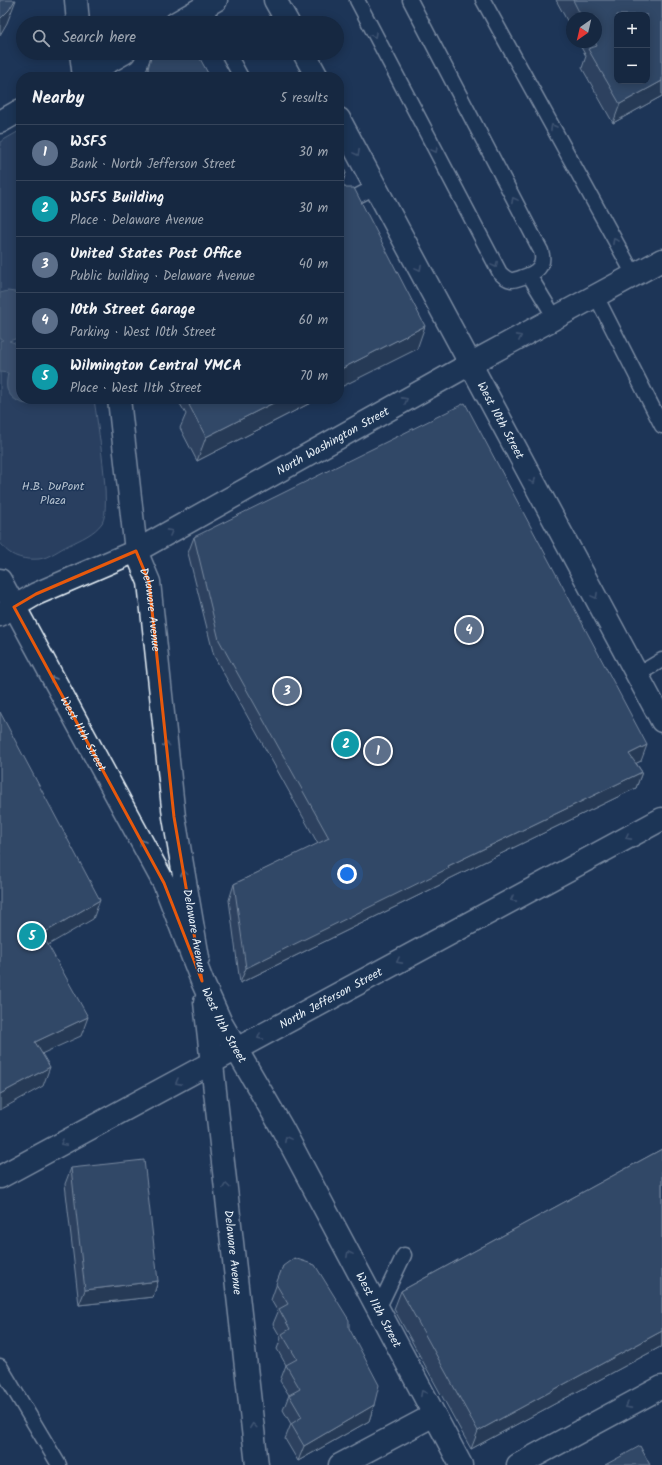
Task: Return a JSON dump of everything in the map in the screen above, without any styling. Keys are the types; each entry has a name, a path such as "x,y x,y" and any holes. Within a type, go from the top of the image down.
{"main road":[{"path":"76,0 77,16"},
{"path":"275,0 284,16"},
{"path":"194,16 210,10"},
{"path":"82,60 83,72"},
{"path":"90,72 112,60"},
{"path":"308,60 314,72"},
{"path":"0,122 16,113"},
{"name":"West 10th Street","path":"344,128 662,721"},
{"name":"North Washington Street","path":"7,611 36,594 136,551 470,364 662,260"},
{"name":"Delaware Avenue","path":"120,404 136,551 149,582 174,817 202,980 258,1465"},
{"name":"West 11th Street","path":"0,580 7,611 164,883 202,980 221,1023 282,1128 461,1465"},
{"name":"North Jefferson Street","path":"0,1177 662,819"},
{"path":"518,1465 662,1387"},
{"path":"340,1465 434,1415"}],"lane":[{"path":"357,0 500,273 510,280 529,275 539,269 543,262 541,252 410,0"},
{"path":"483,0 634,275"},
{"path":"232,60 238,72"},
{"path":"344,203 375,187"},
{"path":"529,275 555,318"},
{"path":"596,296 662,426"},
{"path":"637,675 662,660"},
{"path":"378,1309 404,1255"},
{"path":"0,1366 59,1465"}],"highlighted area":[{"path":"136,551 149,582 174,817 202,981 164,883 14,607 36,594"}],"green space":[{"name":"H.B. DuPont Plaza","path":"16,133 16,404 95,404 105,483 105,514 99,527 87,536 51,555 39,559 27,559 12,554 0,542 0,142"}],"shaded area":[{"path":"8,291 16,292 16,339 9,341 16,345 16,400 9,394 7,389 8,373 0,372 0,341 3,340 0,338 0,293"}],"building":[{"path":"0,0 15,0 9,10 0,19"},
{"path":"573,0 662,0 662,81 620,104 588,49 602,48 602,12 579,12"},
{"path":"150,60 201,60 207,72 148,72"},
{"path":"344,185 346,188 354,188 425,326 344,367"},
{"path":"465,403 647,745 629,754 642,772 448,866 449,868 246,968 234,884 329,838 219,640 194,537"},
{"path":"190,404 271,404 206,437 189,405"},
{"path":"0,712 100,900 42,934 88,1017 35,1042 50,1067 0,1094"},
{"path":"662,1149 662,1331 478,1431 401,1291"},
{"path":"144,1160 158,1281 85,1290 71,1168"},
{"path":"294,1258 315,1265 349,1320 349,1328 379,1385 374,1405 304,1446 291,1424 302,1417 289,1395 300,1389 286,1365 297,1359 282,1334 290,1329 279,1309 288,1304 276,1284 283,1266"},
{"path":"640,1446 650,1465 605,1465"}],"place":[{"name":"10th Street Garage","path":"469,630"},
{"name":"United States Post Office","path":"287,691"},
{"name":"WSFS Building","path":"346,744"},
{"name":"WSFS","path":"378,751"},
{"name":"Wilmington Central YMCA","path":"32,936"}]}
